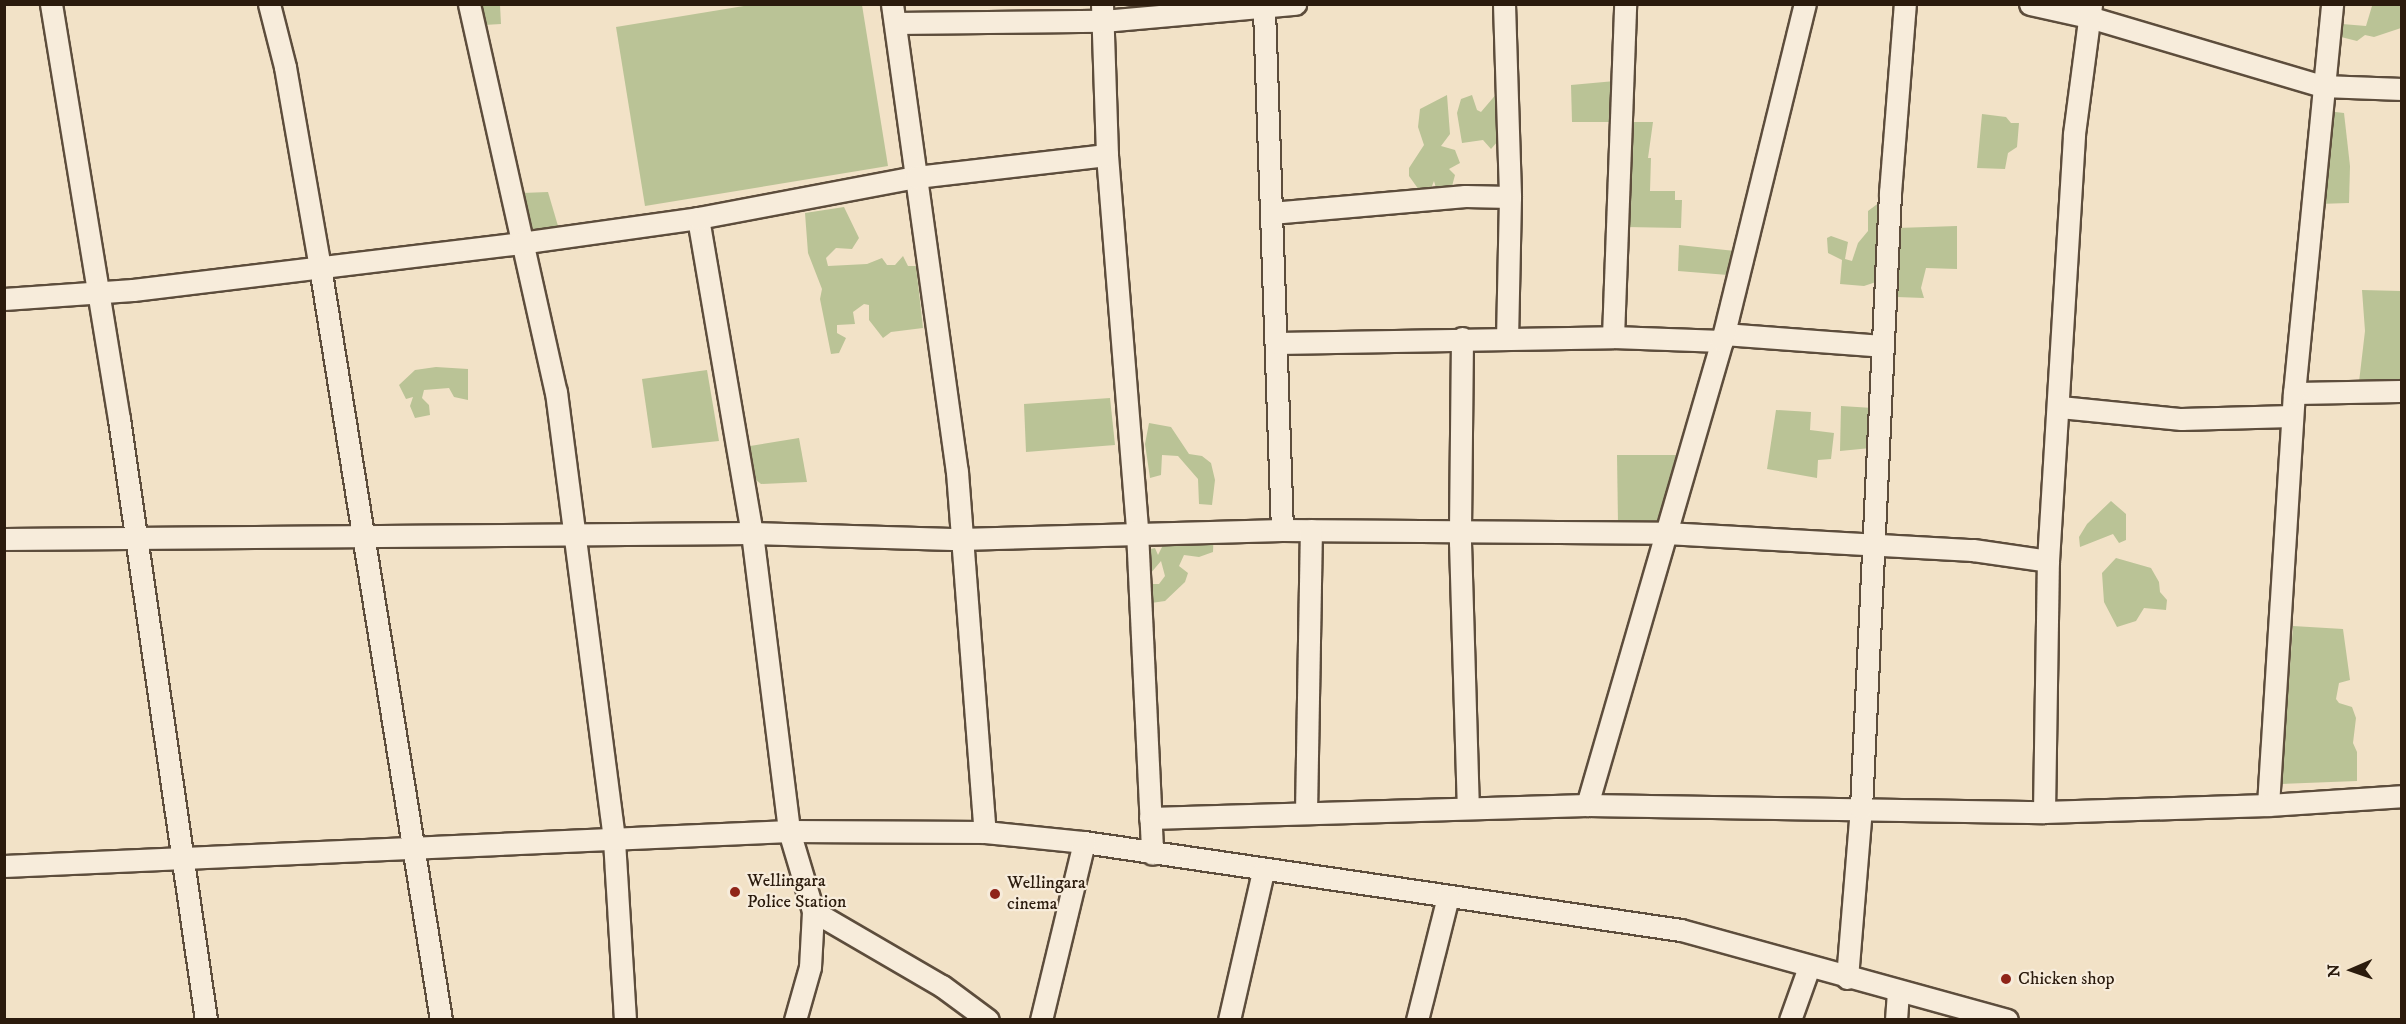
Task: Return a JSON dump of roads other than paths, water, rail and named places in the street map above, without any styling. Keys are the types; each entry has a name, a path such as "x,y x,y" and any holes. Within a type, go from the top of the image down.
{"street":[{"path":"51,4 136,537 206,1020"},
{"path":"270,4 285,67 320,267 441,1020"},
{"path":"469,4 556,392 614,840 625,1020"},
{"path":"985,832 960,539 957,472 893,14 1102,13 1258,8 1295,4"},
{"path":"1504,4 1510,197 1507,337"},
{"path":"1613,337 1624,4"},
{"path":"1587,805 1723,337 1805,4"},
{"path":"1847,978 1861,808 1882,346 1905,4"},
{"path":"2030,4 2090,11 2322,86 2402,89"},
{"path":"2268,805 2292,416 2322,86 2332,4"},
{"path":"1258,8 1277,343 1282,530"},
{"path":"2044,812 2048,561 2060,407 2074,134 2090,11"},
{"path":"1102,13 1107,155 1137,531 1152,854"},
{"path":"4,299 320,267 521,243 698,218 916,177 1107,155"},
{"path":"1271,213 1465,196 1510,197"},
{"path":"698,218 752,533 789,831 813,911 810,967 795,1020"},
{"path":"1277,343 1507,337 1723,337 1882,346"},
{"path":"1462,338 1460,532 1468,806"},
{"path":"2294,393 2402,391"},
{"path":"2060,407 2181,419 2292,416"},
{"path":"4,539 575,537 752,533 960,539 1137,531 1282,530 1666,533 1872,547 1973,550 2048,561"},
{"path":"1306,813 1311,530"},
{"path":"1150,819 1468,806 1587,805 2044,812 2268,805 2402,796"},
{"path":"4,866 789,831 985,832 1084,842 1152,854 1681,930 1847,978 2007,1020"},
{"path":"1041,1020 1084,842"},
{"path":"1229,1020 1263,870"},
{"path":"1417,1020 1448,897"},
{"path":"813,911 942,986 988,1020"},
{"path":"1790,1020 1809,967"},
{"path":"1896,1020 1898,992"}],"place":[{"name":"Wellingara Police Station","path":"735,892"},
{"name":"Wellingara cinema","path":"995,894"},
{"name":"Chicken shop","path":"2006,979"}]}
